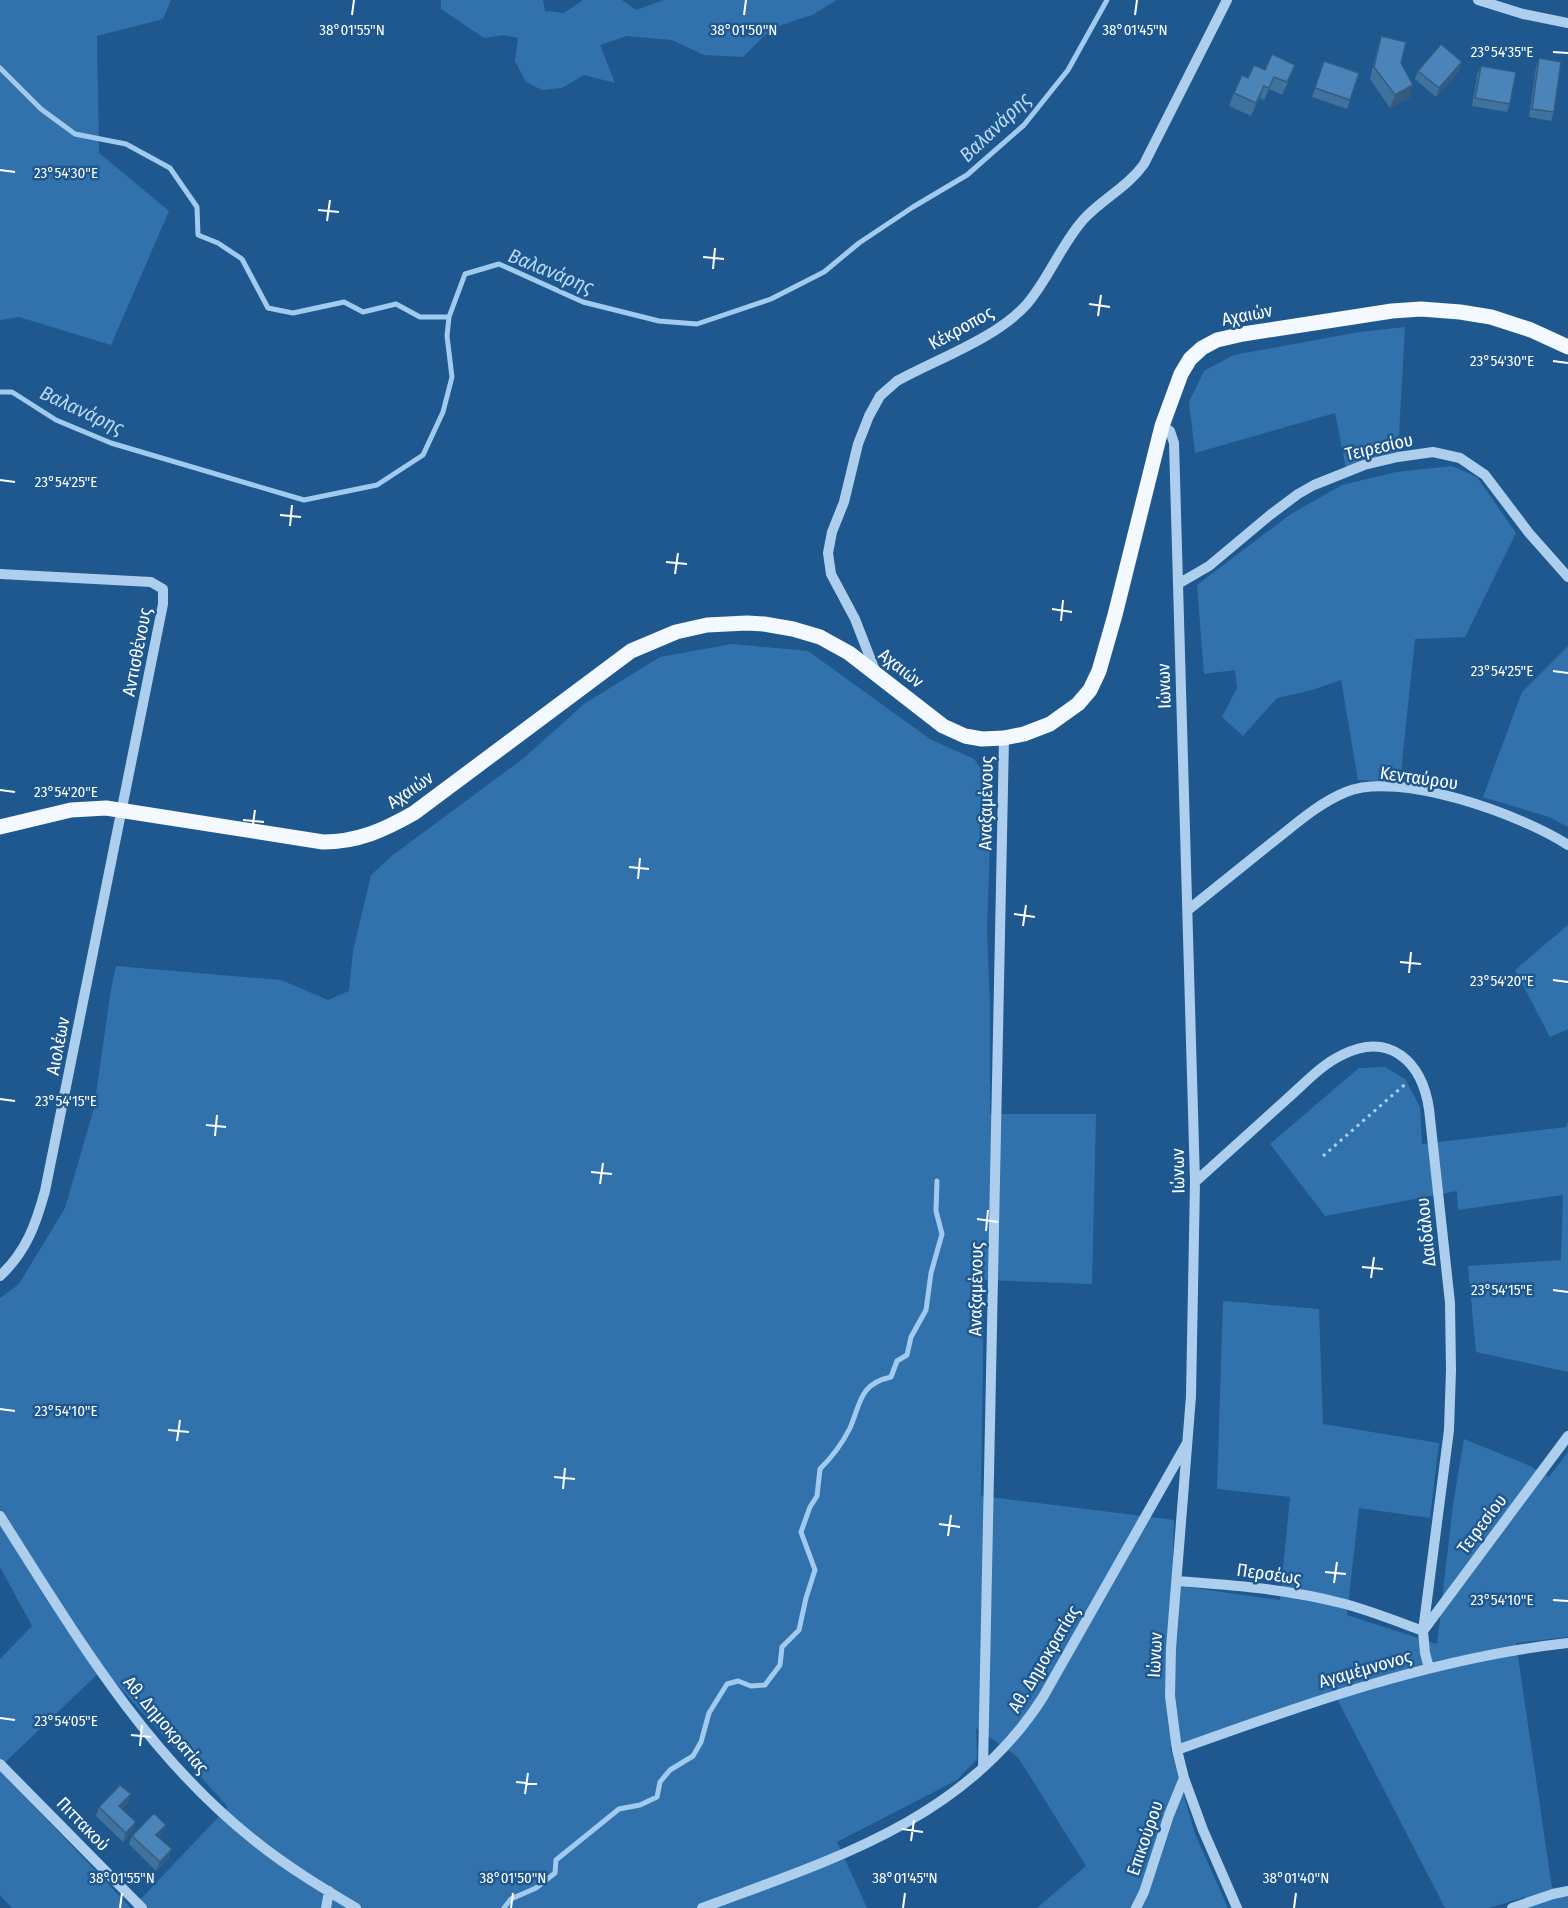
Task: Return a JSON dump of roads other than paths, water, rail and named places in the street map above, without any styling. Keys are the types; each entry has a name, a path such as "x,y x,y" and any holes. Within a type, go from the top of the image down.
{"main road":[{"name":"Αχαιών","path":"0,827 79,810 106,808 323,842 339,842 365,836 387,828 421,808 631,651 676,633 707,625 747,623 778,626 805,632 831,642 951,730 982,739 1004,738 1035,730 1061,718 1078,704 1093,684 1110,632 1162,426 1177,383 1190,359 1209,344 1243,334 1392,311 1435,309 1476,314 1514,324 1568,347"}],"street":[{"name":"Κέκροπος","path":"876,673 855,619 831,574 828,553 832,532 849,485 858,444 873,406 886,389 897,381 998,328 1026,305 1040,287 1077,227 1095,208 1121,189 1138,172 1227,0"},
{"path":"1478,0 1523,14 1568,23"},
{"name":"Ιώνων","path":"1162,426 1170,432 1174,443 1195,1182 1189,1440 1170,1696 1177,1750 1184,1778 1203,1830 1237,1908"},
{"name":"Τειρεσίου","path":"1178,584 1222,557 1270,515 1314,485 1365,465 1432,452 1460,458 1485,475 1528,533 1568,577"},
{"name":"Αντισθένους","path":"0,574 134,579 151,582 163,589 164,604 122,812"},
{"name":"Αναξαμένους","path":"983,1768 1004,738"},
{"name":"Κενταύρου","path":"1188,910 1322,805 1348,791 1366,788 1405,789 1444,795 1471,802 1533,826 1568,845"},
{"name":"Αιολέων","path":"0,1276 10,1267 31,1237 41,1208 122,812"},
{"name":"Δαιδάλου","path":"1195,1182 1321,1069 1349,1052 1376,1048 1393,1051 1408,1059 1423,1082 1429,1109 1452,1333 1449,1430 1423,1631 1429,1668"},
{"name":"Τειρεσίου","path":"1423,1631 1568,1436"},
{"name":"Αθ. Δημοκρατίας","path":"702,1908 864,1846 927,1810 983,1768 1016,1734 1038,1704 1189,1440"},
{"name":"Αθ. Δημοκρατίας","path":"0,1516 83,1646 128,1711 153,1740 204,1795 252,1839 298,1873 356,1908"},
{"name":"Περσέως","path":"1177,1581 1261,1588 1321,1598 1359,1608 1423,1631"},
{"name":"Αγαμέμνονος","path":"1177,1750 1306,1703 1429,1668 1474,1657 1568,1643"},
{"name":"Πιττακού","path":"2,1768 141,1908"},
{"name":"Επικούρου","path":"1136,1908 1144,1892 1169,1815 1184,1778"},
{"path":"326,1908 329,1892"},
{"path":"1512,1908 1553,1894 1568,1892"}],"waterway":[{"name":"Βαλανάρης","path":"0,392 12,392 56,420 111,443 304,500 377,485 423,455 443,412 452,377 447,336 449,317 465,274 499,264 583,302 659,321 697,324 771,299 824,272 859,243 967,175 1024,125 1068,70 1107,0"},
{"path":"0,68 41,109 75,134 126,144 170,168 197,207 198,235 218,243 242,259 268,308 293,313 344,302 363,312 396,304 420,317 449,317"},
{"path":"504,1908 511,1899 536,1888 555,1873 556,1860 619,1809 640,1805 657,1797 660,1782 670,1770 693,1756 701,1742 709,1713 727,1684 738,1681 751,1686 765,1685 780,1665 782,1647 799,1630 815,1570 801,1532 810,1507 817,1496 820,1469 844,1439 867,1390 873,1384 891,1377 897,1361 907,1355 911,1337 926,1310 931,1273 942,1234 936,1211 937,1181"}]}
